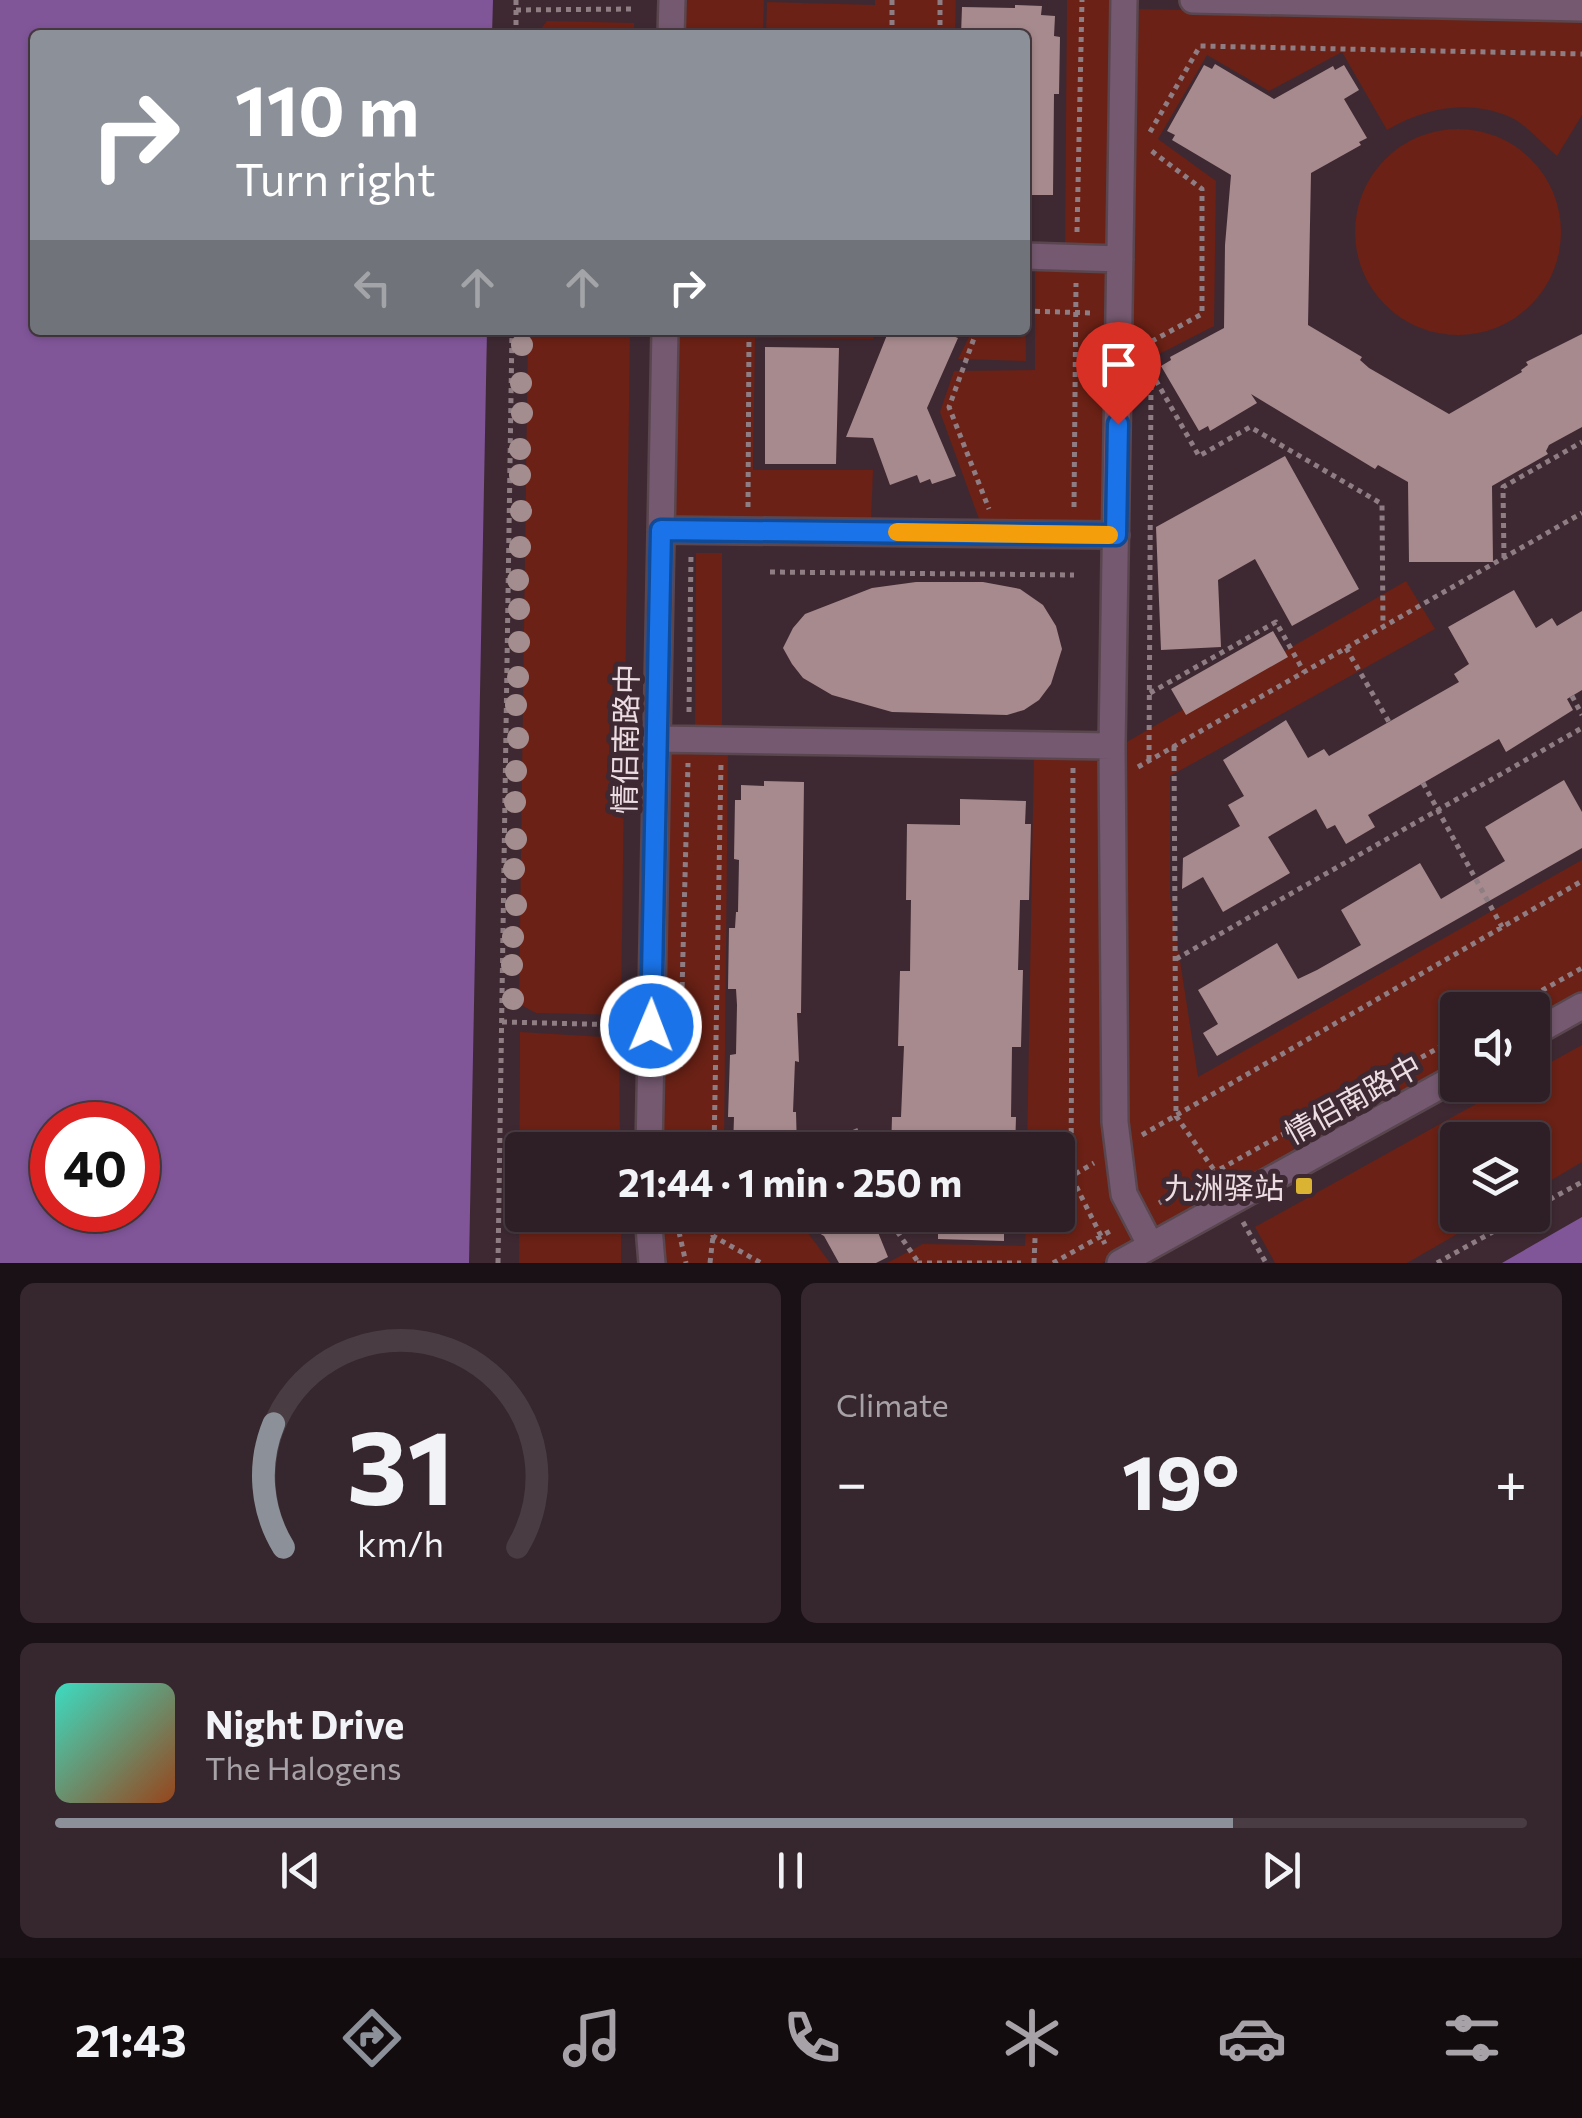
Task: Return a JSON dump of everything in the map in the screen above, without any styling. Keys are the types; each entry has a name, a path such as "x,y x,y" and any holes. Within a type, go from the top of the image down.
{"street":[{"path":"671,30 672,0"},
{"path":"1124,0 1112,746 1115,1122 1124,1194 1151,1246"},
{"path":"1193,0 1582,8"},
{"path":"1030,256 1120,259"},
{"name":"情侣南路中","path":"649,1132 664,335"},
{"path":"661,530 1116,535"},
{"path":"656,739 1112,746"},
{"path":"1550,1024 1582,1006"},
{"name":"情侣南路中","path":"1114,1256 1151,1246 1440,1086"},
{"path":"649,1232 650,1258"}],"path":[{"path":"516,0 516,30"},
{"path":"892,0 892,30"},
{"path":"940,0 940,30"},
{"path":"516,10 634,8"},
{"path":"1383,627 1382,504 1250,427 1198,456 1138,348 1202,314 1202,190 1142,144 1200,46 1582,54"},
{"path":"1030,311 1119,314"},
{"path":"498,1263 512,335"},
{"path":"748,512 749,335"},
{"path":"976,335 949,407 1016,574"},
{"path":"1149,760 1151,373"},
{"path":"1504,558 1503,487 1582,442"},
{"path":"1134,770 1582,513"},
{"path":"770,572 1074,575"},
{"path":"1150,693 1276,622 1304,672"},
{"path":"1346,648 1389,722"},
{"path":"1572,696 1582,715"},
{"path":"1175,960 1582,728"},
{"path":"714,1132 721,740"},
{"path":"1070,1132 1073,745"},
{"path":"1174,746 1176,1116 1216,1172 1266,1263"},
{"path":"1423,784 1502,927"},
{"path":"1075,1173 1582,880"},
{"path":"1539,992 1582,968"},
{"path":"502,1022 651,1026"},
{"path":"1053,1263 1440,1048"},
{"path":"1550,1200 1582,1182"},
{"path":"1075,1186 1114,1256"},
{"path":"681,1232 686,1263"},
{"path":"710,1263 713,1232"},
{"path":"897,1232 918,1263 1021,1263"},
{"path":"1034,1263 1035,1232"},
{"path":"1437,1263 1492,1232"},
{"path":"713,1236 761,1263"}],"shaded area":[{"path":"0,0 493,0 492,30 30,30 30,335 487,335 469,1263 0,1263"},
{"path":"680,0 764,0 763,30 679,30"},
{"path":"875,0 956,0 955,30 766,30 767,2 875,5"},
{"path":"1067,0 1114,0 1112,245 1065,244"},
{"path":"1139,9 1582,18 1582,115 1557,156 1514,119 1477,108 1431,111 1387,130 1342,52 1269,91 1207,55 1158,139 1216,181 1214,326 1130,369"},
{"path":"547,21 634,23 634,30 540,30"},
{"path":"1458,129 1497,137 1531,159 1553,193 1561,232 1553,271 1531,305 1497,327 1458,335 1419,327 1385,305 1363,271 1355,232 1363,193 1385,159 1419,137"},
{"path":"1035,267 1110,267 1107,525 979,519 940,412 954,371 1035,370"},
{"path":"528,335 630,335 621,1015 536,1013 519,1004"},
{"path":"674,335 875,335 873,339 755,338 753,470 873,470 871,523 669,519"},
{"path":"964,335 1026,335 1026,361 958,359 969,337"},
{"path":"696,553 722,553 722,725 695,725"},
{"path":"1406,581 1435,629 1170,776 1170,896 1198,1077 1582,860 1582,995 1550,1013 1550,992 1440,992 1440,1074 1155,1233 1131,1187 1122,1126 1118,747"},
{"path":"667,751 728,754 724,1132 658,1132"},
{"path":"1034,751 1100,754 1106,1152 1117,1200 1138,1243 1102,1263 887,1263 923,1244 1025,1246 1025,1232 1075,1232 1075,1132 1027,1132"},
{"path":"520,1032 619,1038 620,1132 520,1132"},
{"path":"1582,1045 1582,1162 1550,1181 1550,1122 1444,1122 1479,1102 1550,1102 1550,1063"},
{"path":"1440,1124 1440,1232 1461,1232 1407,1263 1275,1263 1255,1227"},
{"path":"1582,1217 1582,1263 1502,1263"},
{"path":"519,1232 621,1232 621,1263 519,1263"},
{"path":"658,1232 803,1232 830,1263 662,1263"}],"building":[{"path":"1042,6 1041,15 1055,16 1054,36 1060,37 1059,94 1054,94 1053,195 1030,195 1030,30 961,30 962,7"},
{"path":"1215,64 1274,99 1333,66 1335,70 1344,65 1359,90 1344,99 1367,138 1311,173 1308,325 1362,357 1360,360 1369,368 1449,414 1522,372 1526,362 1582,334 1582,427 1549,445 1548,454 1492,486 1493,562 1409,562 1408,482 1378,465 1375,469 1251,394 1257,403 1210,431 1208,426 1199,431 1161,366 1170,357 1224,328 1231,175 1172,140 1175,135 1167,131 1204,65 1212,69"},
{"path":"887,335 958,338 927,408 956,476 932,484 930,479 920,483 917,475 890,485 873,438 846,437"},
{"path":"765,347 839,348 836,464 765,464"},
{"path":"1285,456 1359,589 1292,626 1255,559 1218,580 1221,647 1161,650 1156,527"},
{"path":"916,582 983,582 1020,589 1043,605 1056,626 1062,649 1051,684 1039,700 1007,715 892,712 832,695 803,678 792,664 783,648 805,614 872,588"},
{"path":"1514,590 1536,628 1552,618 1557,626 1582,611 1582,690 1567,699 1573,710 1506,752 1499,739 1368,815 1375,827 1346,844 1335,825 1327,829 1316,809 1268,837 1290,873 1223,912 1203,877 1182,889 1183,858 1240,826 1228,805 1244,796 1223,760 1286,720 1308,758 1324,749 1329,756 1459,682 1454,674 1469,664 1448,627"},
{"path":"1273,631 1288,657 1186,715 1171,689"},
{"path":"1564,780 1582,812 1582,848 1217,1056 1203,1033 1218,1024 1198,990 1277,943 1298,979 1361,945 1341,910 1420,863 1441,899 1505,861 1485,827"},
{"path":"764,781 804,782 801,1013 797,1013 799,1062 795,1061 793,1112 797,1132 734,1132 734,1117 728,1117 730,1055 736,1054 736,989 728,989 729,928 735,928 738,912 735,800 741,800 741,785 764,786"},
{"path":"960,799 1026,801 1025,824 1031,824 1029,900 1020,900 1021,1047 1012,1047 1011,1117 1016,1117 1016,1132 892,1132 892,1117 901,1117 904,1046 898,1046 900,971 910,971 907,824 960,825"},
{"path":"817,1232 878,1232 888,1257 876,1263 839,1263 824,1236"},
{"path":"938,1232 1004,1232 1004,1241 938,1239"}],"slow traffic":[{"path":"897,532 1109,535"}],"place":[{"name":"九洲驿站","path":"1304,1186"}],"route":[{"path":"651,1026 661,530 1116,535 1118,424"}]}
